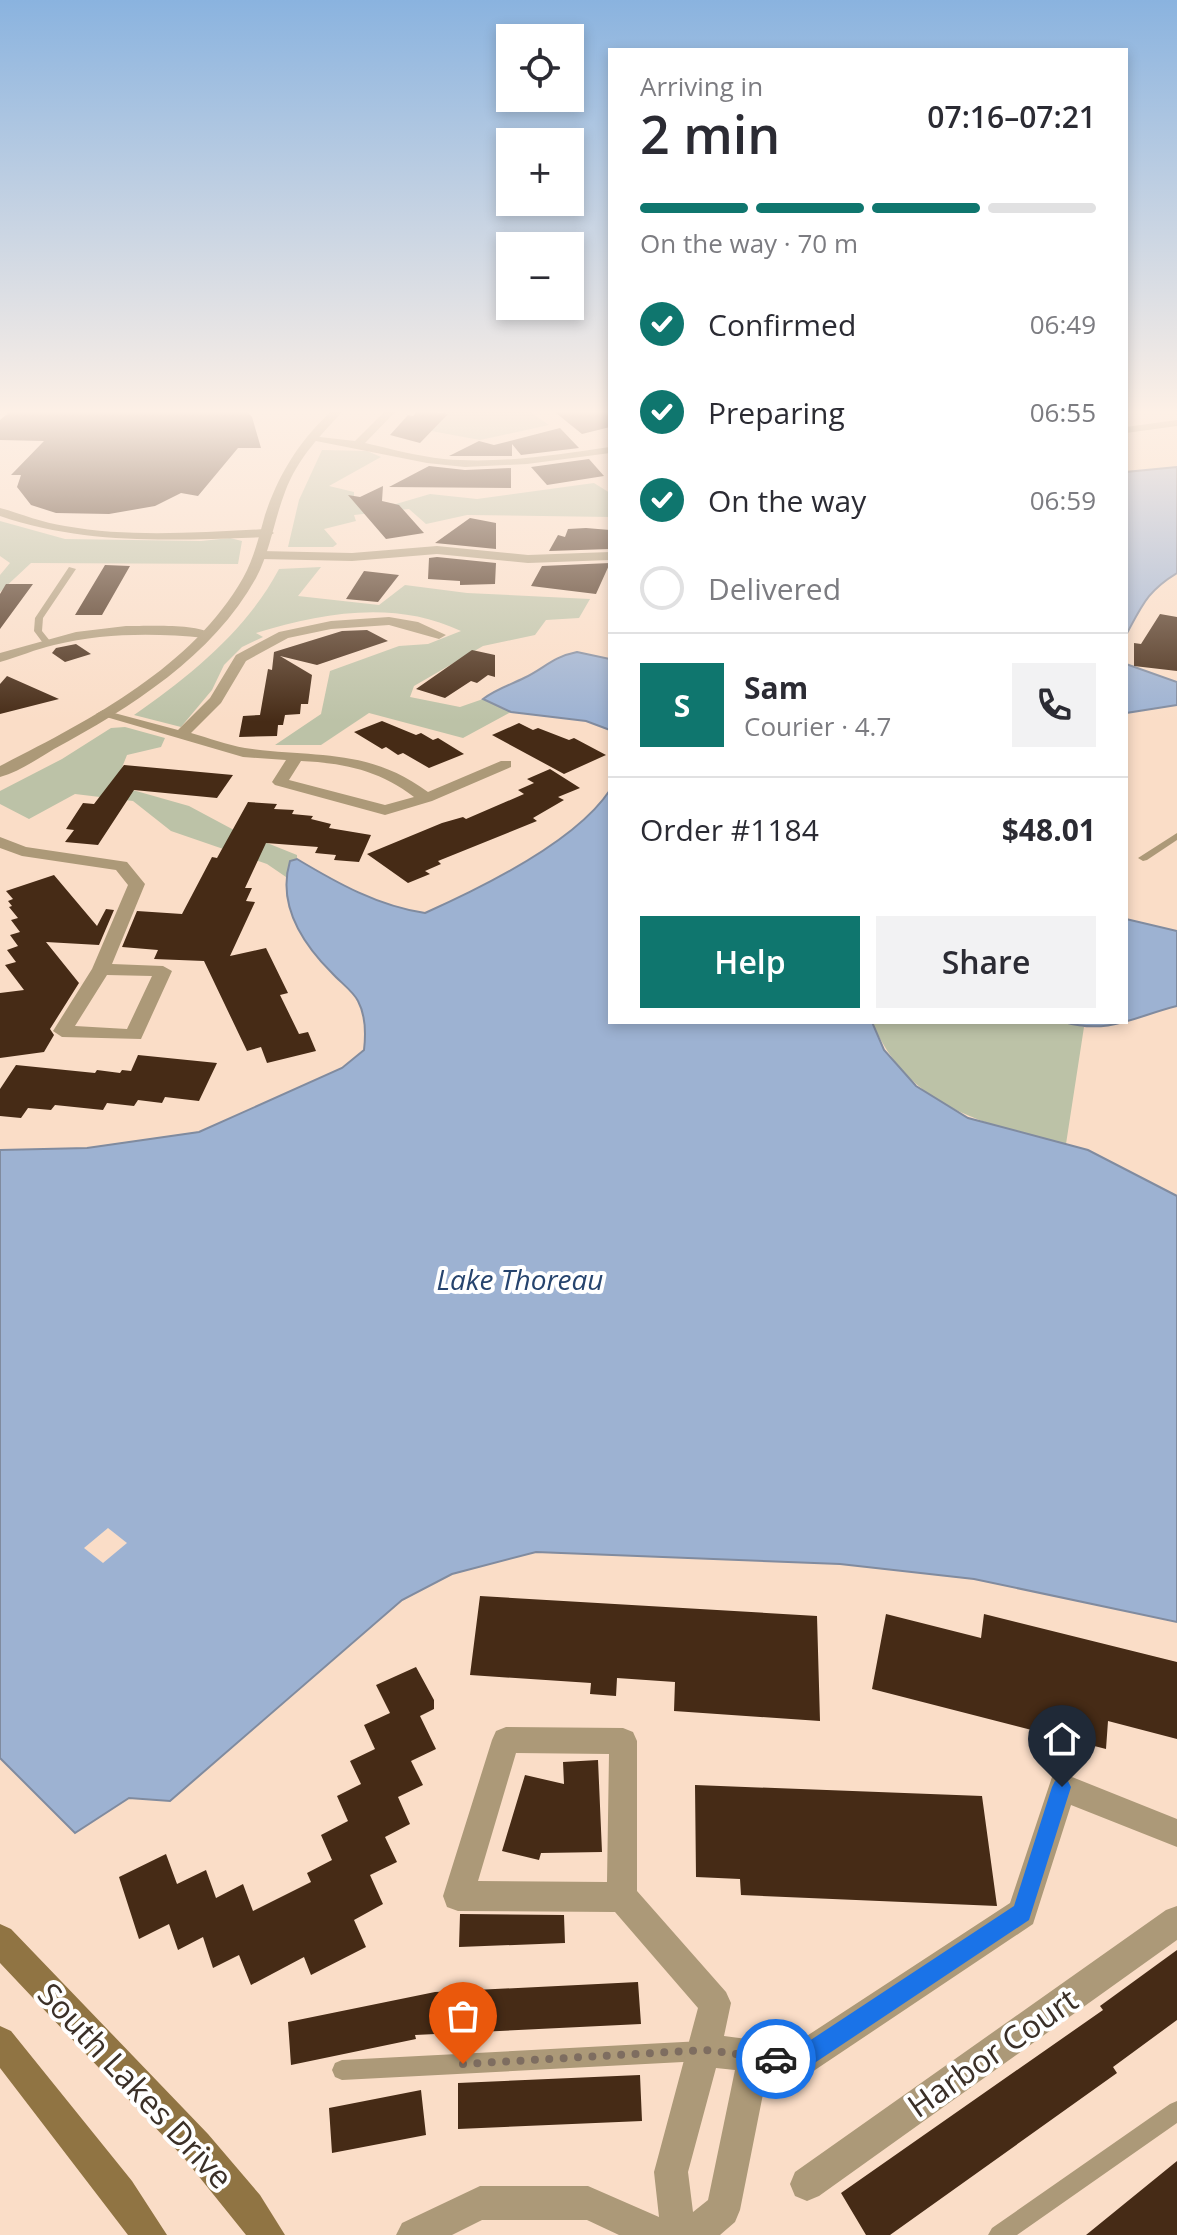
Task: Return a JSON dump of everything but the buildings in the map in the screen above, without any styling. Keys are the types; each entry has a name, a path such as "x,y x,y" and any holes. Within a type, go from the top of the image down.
{"main road":[{"name":"South Lakes Drive","path":"0,1940 196,2146 248,2207 267,2235"},
{"path":"0,2042 111,2181 149,2235"}],"street":[{"path":"4,513 38,525 103,535 268,533"},
{"path":"0,772 103,714 159,675 205,634 231,605 261,555 274,513"},
{"path":"261,555 352,557 437,550 528,559 608,556"},
{"path":"180,736 216,700 241,658 260,645 284,635 331,625 389,621 413,625 439,635"},
{"path":"0,658 46,641 79,634 131,629 205,634"},
{"path":"103,714 243,752 342,757 399,776 426,798"},
{"path":"296,756 280,782 385,810 426,798 506,764"},
{"path":"0,842 22,851 121,866 137,884 101,969 62,1031 134,1035 163,971 101,969"},
{"path":"622,1897 458,1896 506,1740 623,1741 622,1897 715,2003 671,2172 679,2235"},
{"path":"705,2050 797,2062 1022,1913 1062,1787 1177,1833"},
{"name":"Harbor Court","path":"807,2184 1177,1921"},
{"path":"692,2235 723,2210 754,2056"},
{"path":"414,2235 480,2203 588,2203 659,2235"}],"lane":[{"path":"46,641 38,631 39,618 72,569"},
{"path":"1143,858 1177,836"},
{"path":"342,2070 705,2050"},
{"path":"999,2235 1177,2111"}],"green space":[{"path":"296,513 370,513 354,515 356,521 324,529 337,544 333,547 288,547"},
{"path":"414,513 608,513 608,517 467,515 426,524"},
{"path":"0,521 65,539 201,541 230,538 242,541 238,564 31,563 0,592 0,575 10,563 0,556"},
{"path":"321,567 298,596 379,605 405,585 467,593 590,599 579,618 546,620 535,635 483,646 414,686 410,697 460,707 483,699 511,712 463,738 369,713 321,745 275,745 321,714 330,671 399,646 428,644 461,631 436,621 386,612 308,619 256,633 263,637 242,647 224,665 212,690 181,727 134,715 196,668 234,632 279,569"},
{"path":"125,727 165,738 161,747 127,755 115,785 189,806 232,829 297,855 297,859 290,862 286,877 267,864 171,831 133,801 75,794 29,819 0,804 0,791 62,759 111,728"},
{"path":"873,1024 1072,1024 1084,1027 1066,1144 1006,1129 952,1108 906,1075"}],"water":[{"path":"1128,513 1177,513 1177,573 1152,593 1128,631"},
{"path":"577,652 608,659 608,729 586,721 511,712 483,699 498,690"},
{"path":"1128,665 1177,682 1177,705 1128,713"},
{"name":"Lake Thoreau","path":"608,793 608,1024 873,1024 884,1050 916,1086 968,1118 1088,1150 1177,1196 1177,1622 974,1579 840,1564 536,1552 452,1574 402,1600 170,1801 129,1798 75,1833 0,1758 0,1150 87,1148 199,1132 342,1068 364,1050 363,1013 356,997 311,949 295,922 287,892 290,861 297,859 374,899 425,913 526,862 575,828"},
{"path":"1128,919 1177,931 1177,1006 1128,1020"},
{"path":"1075,1024 1114,1024 1095,1026"}],"pier":[{"path":"108,1528 127,1543 103,1563 84,1548"}],"way so far":[{"path":"463,2064 705,2050 776,2059"}],"route":[{"path":"776,2059 797,2062 1022,1913 1062,1787"}]}
